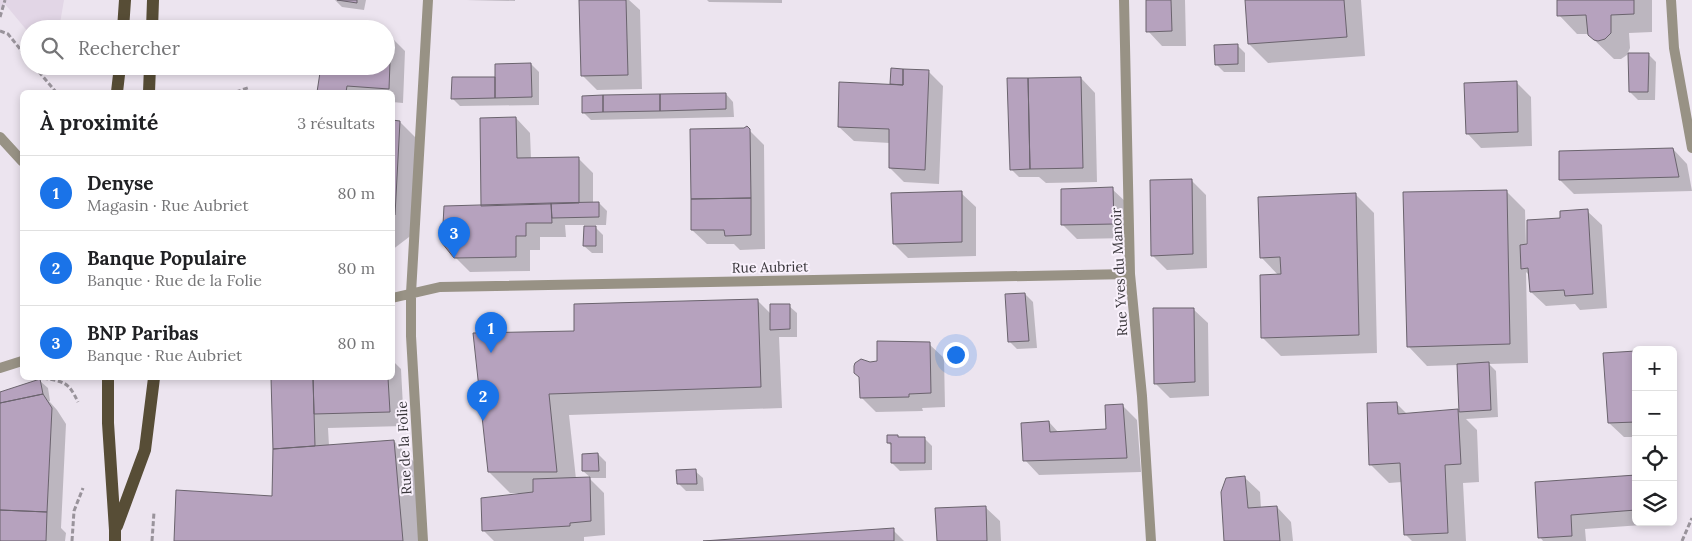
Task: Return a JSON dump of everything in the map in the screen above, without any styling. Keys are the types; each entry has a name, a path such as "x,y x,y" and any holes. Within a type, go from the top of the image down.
{"main road":[{"path":"124,20 125,0"},
{"path":"152,20 153,0"},
{"path":"117,90 119,75"},
{"path":"149,90 150,75"},
{"path":"108,380 108,423 115,536"},
{"path":"115,536 145,450 154,380"}],"street":[{"name":"Rue de la Folie","path":"423,541 411,293 428,0"},
{"name":"Rue Yves du Manoir","path":"1124,0 1130,274 1142,396 1151,541"},
{"path":"1671,0 1674,48 1692,148"},
{"path":"0,137 20,159"},
{"name":"Rue Aubriet","path":"395,297 440,287 1130,274"},
{"path":"0,368 20,362"}],"path":[{"path":"0,17 5,0"},
{"path":"0,31 8,34 20,49"},
{"path":"42,75 54,90"},
{"path":"242,90 250,87"},
{"path":"52,380 64,382 73,392 82,409"},
{"path":"1682,541 1692,518"}],"shaded area":[{"path":"0,0 64,0 61,20 20,20 20,22 5,4 0,9"}],"building":[{"path":"337,0 357,0 357,3"},
{"path":"579,0 626,0 628,75 581,76"},
{"path":"1146,0 1171,0 1172,31 1146,32"},
{"path":"1245,0 1344,0 1347,37 1248,44"},
{"path":"1557,0 1634,0 1634,14 1611,15 1611,33 1605,39 1598,41 1588,35 1586,15 1557,16"},
{"path":"1238,44 1238,64 1215,65 1214,45"},
{"path":"1628,53 1649,53 1648,92 1629,92"},
{"path":"531,63 532,97 495,98 495,64"},
{"path":"891,68 903,69 903,85 890,84"},
{"path":"903,69 929,70 925,170 889,168 889,129 838,127 839,82 903,85"},
{"path":"320,75 390,75 389,89 347,86 346,90 317,90"},
{"path":"452,77 495,77 495,98 451,99"},
{"path":"1081,77 1083,168 1030,169 1028,78"},
{"path":"1007,78 1028,78 1030,169 1010,170"},
{"path":"1517,81 1518,132 1466,134 1464,83"},
{"path":"726,93 726,109 660,111 660,94"},
{"path":"660,94 660,111 603,112 603,95"},
{"path":"603,95 603,112 582,113 582,96"},
{"path":"516,117 517,158 579,157 579,203 481,206 480,118"},
{"path":"395,120 400,121 395,215"},
{"path":"747,126 750,129 751,198 691,199 690,129 744,128"},
{"path":"1673,148 1679,177 1559,180 1559,151"},
{"path":"1192,179 1193,254 1151,256 1150,180"},
{"path":"1113,187 1114,224 1061,225 1061,189"},
{"path":"1507,190 1510,344 1407,347 1403,192"},
{"path":"962,191 962,242 893,244 891,193"},
{"path":"1356,193 1359,335 1261,338 1260,275 1281,274 1280,257 1260,258 1258,197"},
{"path":"751,198 751,235 725,236 724,230 691,230 691,199"},
{"path":"599,202 599,217 552,218 551,203"},
{"path":"551,203 552,223 526,223 526,236 516,236 516,257 454,258 442,243 444,206"},
{"path":"1588,209 1593,294 1565,296 1564,290 1530,292 1528,268 1521,269 1520,245 1527,244 1527,220 1560,218 1560,211"},
{"path":"584,226 596,226 596,246 583,246"},
{"path":"1025,293 1029,341 1008,342 1005,294"},
{"path":"758,299 761,387 549,394 557,472 488,472 473,333 574,331 574,304"},
{"path":"770,304 790,304 790,329 770,330"},
{"path":"1153,308 1194,308 1195,382 1154,384"},
{"path":"877,341 930,342 931,393 909,394 909,397 860,398 859,377 854,373 854,366 861,359 870,362 877,361"},
{"path":"1632,351 1632,422 1608,423 1603,353"},
{"path":"1489,362 1491,410 1459,412 1457,364"},
{"path":"40,380 43,394 0,403 0,392"},
{"path":"271,380 313,380 315,446 273,449"},
{"path":"313,380 388,380 390,412 314,414"},
{"path":"43,394 52,408 47,512 0,510 0,403"},
{"path":"1397,402 1398,414 1458,409 1461,464 1445,465 1448,533 1404,535 1400,463 1369,465 1367,403"},
{"path":"1123,404 1127,458 1023,461 1021,423 1049,421 1050,432 1106,429 1105,405"},
{"path":"887,435 925,437 925,463 891,463 891,443 887,443"},
{"path":"394,440 403,541 174,541 176,490 272,496 273,449"},
{"path":"598,453 599,471 582,471 582,454"},
{"path":"696,469 697,484 677,484 676,470"},
{"path":"1632,475 1632,510 1571,515 1572,536 1538,538 1535,482"},
{"path":"1245,476 1248,508 1277,506 1280,541 1224,541 1221,492 1226,478"},
{"path":"590,477 591,521 570,523 570,526 482,531 481,498 533,492 533,479"},
{"path":"986,506 987,541 937,541 935,508"},
{"path":"0,510 47,512 46,541 0,541"},
{"path":"894,528 894,541 703,541"}],"place":[{"name":"BNP Paribas","path":"454,258"},
{"name":"Denyse","path":"491,353"},
{"name":"Banque Populaire","path":"483,421"}]}
